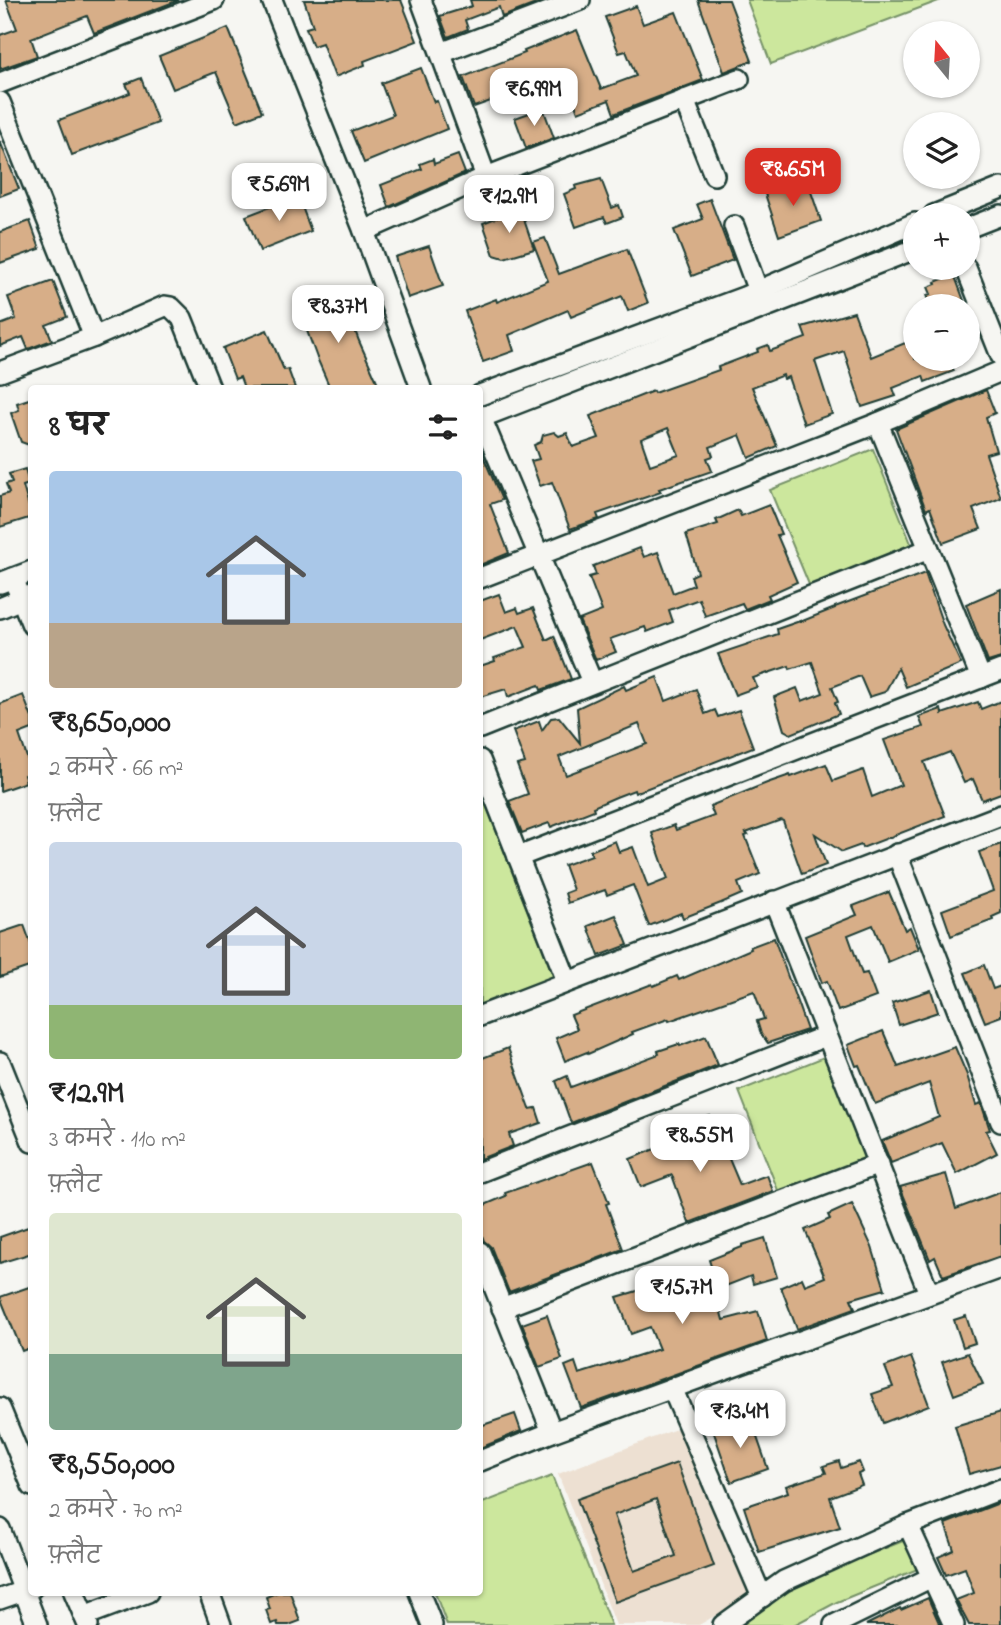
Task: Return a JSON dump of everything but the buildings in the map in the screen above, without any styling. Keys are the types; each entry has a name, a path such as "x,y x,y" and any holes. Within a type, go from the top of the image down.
{"street":[{"path":"0,83 214,0"},
{"path":"272,0 364,231 420,385"},
{"path":"421,0 486,177"},
{"path":"441,53 580,0"},
{"path":"364,231 486,177 740,79"},
{"path":"684,100 714,175"},
{"path":"0,102 94,337"},
{"path":"966,203 1001,188"},
{"path":"980,223 1001,215"},
{"path":"734,226 758,291"},
{"path":"483,394 758,291 903,228"},
{"path":"483,416 903,253"},
{"path":"971,280 1001,356"},
{"path":"0,372 94,337 154,309 172,307 182,318 209,385"},
{"path":"483,577 878,423 1001,371"},
{"path":"878,423 981,678"},
{"path":"483,424 592,682"},
{"path":"483,727 929,549"},
{"path":"0,608 26,597 15,578"},
{"path":"518,857 1001,670"},
{"path":"483,768 567,981"},
{"path":"483,1015 1001,815"},
{"path":"897,854 1001,1122"},
{"path":"774,901 929,1293"},
{"path":"483,1171 826,1036"},
{"path":"0,1062 28,1132"},
{"path":"502,1308 880,1164"},
{"path":"483,1260 552,1432"},
{"path":"483,1460 552,1432 1001,1268"},
{"path":"672,1388 762,1597"},
{"path":"0,1408 28,1476"},
{"path":"723,1625 785,1581 908,1525 1001,1489"},
{"path":"908,1525 954,1625"},
{"path":"0,1529 28,1589 0,1599"},
{"path":"834,1625 932,1577"},
{"path":"30,1596 37,1625"},
{"path":"76,1596 86,1620 139,1596"},
{"path":"210,1596 221,1625"},
{"path":"421,1596 432,1625"}],"shaded area":[{"path":"684,1426 749,1596 699,1625 616,1625 558,1474"}],"green space":[{"path":"747,0 941,0 771,64"},
{"path":"873,449 912,546 810,587 770,490"},
{"path":"483,798 555,980 483,1008"},
{"path":"824,1057 867,1164 781,1198 739,1091"},
{"path":"552,1476 611,1625 447,1625 436,1596 483,1596 483,1503"},
{"path":"908,1539 920,1568 837,1602 794,1625 741,1625 779,1596 823,1573"}]}
